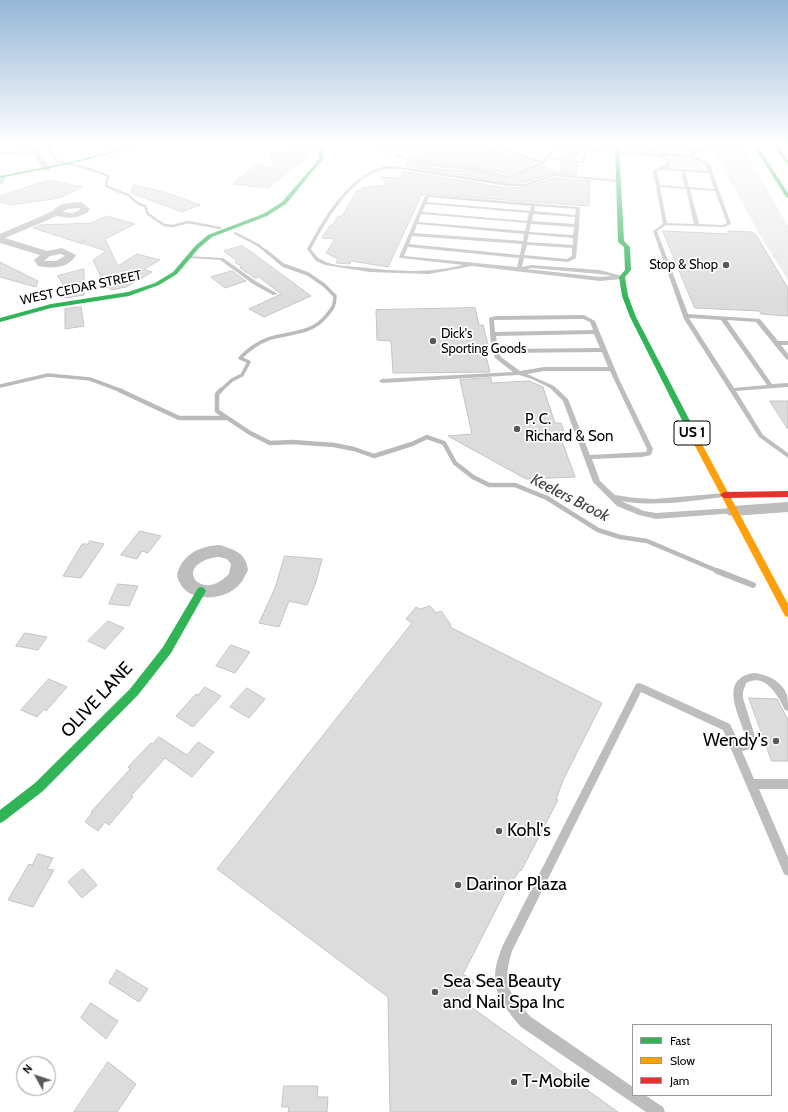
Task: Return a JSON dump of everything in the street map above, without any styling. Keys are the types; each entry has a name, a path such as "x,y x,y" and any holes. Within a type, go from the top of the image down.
{"main road":[{"name":"WEST CEDAR STREET","path":"0,320 51,306 120,296 147,288 175,273 203,241 210,236 265,215 284,203 289,197"},
{"name":"US 1","path":"618,197 617,244 627,247 628,268 622,277 622,284 631,310 644,340 724,496 788,613"},
{"name":"US 1","path":"612,262 614,271 622,277"},
{"path":"724,496 788,494"},
{"name":"OLIVE LANE","path":"0,816 39,787 134,692 167,650 201,591"}],"street":[{"path":"0,237 57,213"},
{"path":"0,240 47,254"},
{"path":"732,511 788,507"}],"lane":[{"path":"343,197 309,249 319,261 337,265 424,273 472,264"},
{"path":"390,271 401,257 427,197"},
{"path":"406,245 568,261 574,256 578,208 437,197"},
{"path":"660,197 665,224"},
{"path":"689,197 697,225"},
{"path":"719,197 729,224 724,226 665,224 655,231 686,316 761,436 788,456"},
{"path":"424,203 577,216"},
{"path":"520,269 521,256 532,205"},
{"path":"420,213 577,226"},
{"path":"416,223 576,237"},
{"path":"411,234 575,247"},
{"path":"189,257 221,259 255,283 275,294"},
{"path":"401,257 595,278 622,277"},
{"path":"686,316 758,320 788,358"},
{"path":"588,457 642,455 649,453 650,449 611,368 592,321 584,317 496,318 490,321 498,358 519,374 534,378 552,387 566,400 597,482 620,504 634,510 656,516 732,511"},
{"path":"723,318 771,386"},
{"path":"493,334 597,332"},
{"path":"776,343 788,343"},
{"path":"496,351 604,350"},
{"path":"382,381 519,374 544,369 611,368"},
{"path":"731,390 788,385"},
{"path":"773,446 788,450"},
{"path":"614,497 635,501 655,502 724,496"},
{"path":"736,748 752,744 738,692 742,682 748,678 759,675 771,682 781,692 788,707"},
{"path":"632,1094 526,1022 508,1003 501,986 500,967 511,940 639,688 727,727 753,784 788,870"},
{"path":"753,784 788,784"},
{"path":"635,1096 658,1112"}],"shaded area":[{"path":"739,197 771,197 788,226 788,280 758,232"}],"building":[{"path":"0,197 62,197 11,205 0,202"},
{"path":"141,197 178,197 200,205 182,212"},
{"path":"353,197 421,197 388,267 351,261 350,264 336,263 338,259 326,253 335,239 322,238 330,225 333,225 338,216 342,216"},
{"path":"465,197 589,197 589,206"},
{"path":"107,216 135,224 105,239 118,266 137,254 160,260 144,269 152,272 126,287 111,290 109,287 107,288 105,286 93,260 106,251 85,244 83,239 83,244 33,228 39,225 91,223"},
{"name":"Stop & Shop","path":"663,231 730,234 728,231 752,232 756,235 788,288 788,316 761,314 759,311 695,308"},
{"path":"242,246 311,296 264,317 249,309 281,294 259,277 255,278 240,268 242,267 235,262 237,261 224,251"},
{"path":"0,262 38,281 36,287 0,277"},
{"path":"84,269 84,295 65,298 65,288 58,276"},
{"path":"232,271 246,281 225,288 211,277"},
{"path":"81,307 84,326 65,329 65,309"},
{"name":"Dick's Sporting Goods","path":"475,308 479,325 483,325 488,344 489,352 485,352 490,372 393,373 391,341 377,340 376,310"},
{"name":"P. C. Richard & Son","path":"491,378 492,383 529,381 543,387 555,423 561,423 568,441 562,441 575,477 526,479 448,436 472,434 460,380"},
{"path":"770,401 788,401 788,429"},
{"path":"140,531 161,536 148,553 142,551 137,559 121,555"},
{"path":"90,541 104,544 81,578 63,576 82,544 88,544"},
{"path":"285,556 322,559 316,582 307,605 289,601 279,627 259,623 275,588"},
{"path":"118,584 138,586 129,606 109,604"},
{"path":"430,606 436,613 441,611 451,625 450,627 602,703 564,778 556,799 558,800 521,871 520,870 505,892 463,974 474,981 464,1002 618,1112 390,1112 388,997 217,869 412,623 406,619 416,607 420,609"},
{"path":"108,621 124,628 105,649 88,641"},
{"path":"25,633 47,637 38,650 16,646"},
{"path":"231,645 250,652 235,673 216,666"},
{"path":"49,679 67,687 46,711 44,709 37,717 21,710"},
{"path":"205,687 221,696 193,727 176,716 196,694 198,695"},
{"path":"247,688 265,699 249,718 230,707"},
{"name":"Wendy's","path":"749,698 777,699 788,720 788,761 772,761"},
{"path":"159,737 187,755 198,742 214,752 192,777 165,758 131,796 133,797 109,825 105,822 98,831 85,822 92,813 91,812 130,769 128,767 151,743 152,744"},
{"path":"38,854 53,858 47,869 54,870 33,907 8,900 29,864 32,865"},
{"path":"83,869 97,885 82,898 68,882"},
{"path":"117,970 148,989 139,1002 109,983"},
{"path":"91,1003 118,1021 106,1039 81,1018"},
{"path":"108,1062 136,1084 117,1112 74,1112"},
{"path":"284,1086 318,1086 317,1097 328,1097 327,1112 288,1112 289,1107 282,1107"}],"waterway":[{"path":"130,197 139,204 145,206 148,214 164,225 173,226 188,222 220,228"},
{"path":"235,233 258,245 267,252"},
{"path":"220,391 232,380 242,375 249,362 240,358 249,350 268,339 307,330 321,321 334,304 335,296 324,285 308,274 283,265 266,251"},
{"path":"0,386 48,375 90,379 122,391"},
{"path":"119,390 179,418 227,418"},
{"name":"Keelers Brook","path":"220,391 217,394 217,411 250,433 270,443 292,442 334,445 354,449 374,456 412,444 427,437 444,443 455,463 473,477 489,485 515,485 547,498 598,530 620,537 647,541 720,572"},
{"name":"Keelers Brook","path":"717,571 753,585"}],"traffic: fast":[{"path":"0,320 51,306 129,294 157,284 175,273 197,247 210,236 265,215 284,203 289,197"},
{"path":"619,197 621,242 627,247 628,270 622,277 625,296 638,328 699,446"},
{"path":"0,817 39,787 134,692 167,650 201,591"}],"traffic: slow":[{"path":"699,446 788,613"}],"traffic: jam":[{"path":"724,495 788,494"}],"place":[{"name":"Stop & Shop","path":"726,265"},
{"name":"Dick's Sporting Goods","path":"433,341"},
{"name":"P. C. Richard & Son","path":"517,429"},
{"name":"Wendy's","path":"776,741"},
{"name":"Kohl's","path":"499,831"},
{"name":"Darinor Plaza","path":"458,885"},
{"name":"Sea Sea Beauty and Nail Spa Inc","path":"435,992"},
{"name":"T-Mobile","path":"514,1082"}]}
